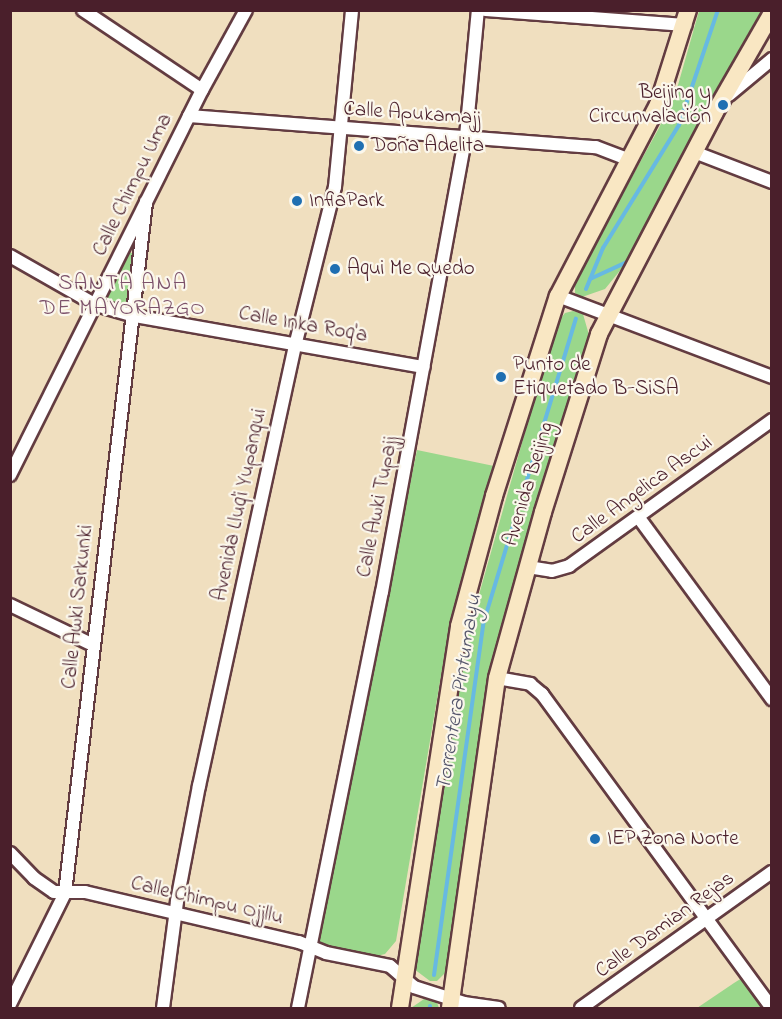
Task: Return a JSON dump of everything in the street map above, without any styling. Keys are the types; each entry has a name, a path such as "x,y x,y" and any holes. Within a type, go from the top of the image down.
{"main road":[{"name":"Avenida Beijing","path":"451,1004 497,678 528,567 599,334 715,112 771,13"},
{"name":"Avenida Beijing","path":"400,1008 459,626 494,496 558,296 658,105 686,18"},
{"path":"751,50 771,34"}],"street":[{"path":"84,10 202,90"},
{"name":"Calle Chimpu Uma","path":"10,475 202,90 246,10"},
{"name":"Avenida Lluq'i Yupanqui","path":"163,1008 176,914 199,786 296,342 336,188 344,129 352,10"},
{"name":"Calle Awki Tupajj","path":"298,1008 424,367 466,136 478,10"},
{"path":"485,10 686,18"},
{"path":"715,112 771,59"},
{"name":"Calle Apukamajj","path":"189,116 596,147 630,160"},
{"path":"694,152 771,182"},
{"name":"Calle Awki Sarkunki","path":"10,1004 65,893 128,336 134,316 146,202"},
{"path":"123,249 134,246 142,253"},
{"name":"Calle Inka Roq'a","path":"10,256 96,305 134,316 296,342 424,367"},
{"path":"558,296 771,377"},
{"name":"Calle Angelica Ascui","path":"528,567 552,571 569,566 639,518 771,420"},
{"path":"639,518 771,699"},
{"path":"10,605 93,645"},
{"path":"497,678 530,684 542,694 771,1008"},
{"name":"Calle Chimpu Ojjllu","path":"10,853 43,887 65,893 85,892 390,966 403,979"},
{"name":"Calle Damian Rejas","path":"581,1008 771,872"},
{"path":"403,979 414,987 451,1004 499,1008"}],"green space":[{"path":"699,11 764,11 683,152 627,262 605,289 582,297 575,293 575,280 659,128 678,85"},
{"path":"130,252 136,256 128,309 106,298"},
{"path":"573,311 583,314 589,335 498,643 445,973 437,981 430,981 414,969 469,630 555,326 565,313"},
{"path":"417,450 494,466 450,623 396,941 385,954 373,957 321,944 317,937"},
{"path":"742,978 763,1008 697,1008 734,983"},
{"path":"424,999 436,1000 439,1008 411,1008"}],"waterway":[{"name":"Torrentera Pintumayu","path":"586,289 603,248 679,125 718,10"},
{"path":"590,279 627,262"},
{"name":"Torrentera Pintumayu","path":"434,975 484,621 576,319"}],"place":[{"name":"Beijing y Circunvalación","path":"723,105"},
{"name":"Doña Adelita","path":"359,146"},
{"name":"InflaPark","path":"297,201"},
{"name":"Aqui Me Quedo","path":"335,269"},
{"name":"Punto de Etiquetado B-SiSA","path":"501,377"},
{"name":"IEP Zona Norte","path":"595,839"}],"district":[{"name":"SANTA ANA DE MAYORAZGO","path":"123,296"}]}
